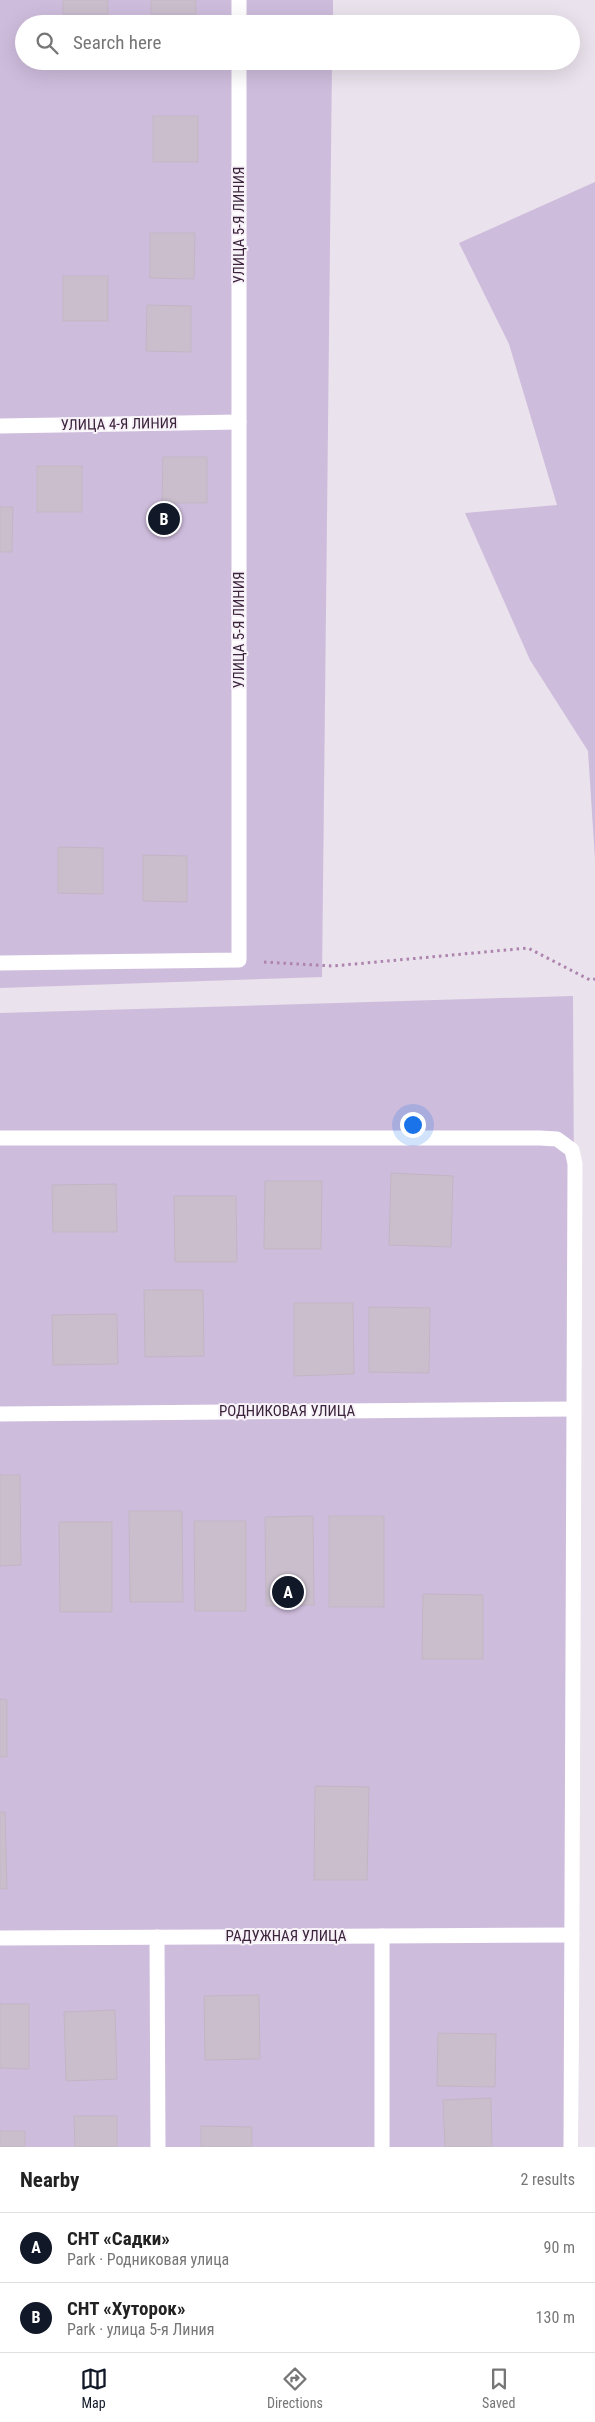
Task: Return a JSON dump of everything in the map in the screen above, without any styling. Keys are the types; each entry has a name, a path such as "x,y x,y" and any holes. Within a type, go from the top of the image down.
{"street":[{"path":"239,0 239,15"},
{"name":"УЛИЦА 5-Я ЛИНИЯ","path":"239,70 239,960"},
{"name":"УЛИЦА 4-Я ЛИНИЯ","path":"0,426 239,422"},
{"path":"0,963 239,960"},
{"path":"0,1138 557,1139 572,1150 575,1164 571,2147"},
{"name":"РОДНИКОВАЯ УЛИЦА","path":"0,1414 574,1409"},
{"name":"РАДУЖНАЯ УЛИЦА","path":"0,1938 572,1934"},
{"path":"382,1936 382,2147"},
{"path":"158,1937 158,2147"}],"path":[{"path":"239,960 333,966 528,948 590,980 595,979"}],"shaded area":[{"path":"0,0 333,0 333,15 15,15 15,70 332,70 322,977 0,988"},
{"path":"595,182 595,859 588,751 530,660 465,513 557,505 509,344 459,243"},
{"path":"573,996 579,2147 0,2147 0,1013"}],"building":[{"path":"63,0 108,0 108,14 63,14"},
{"path":"151,0 196,0 196,14 151,14"},
{"path":"153,116 198,116 198,162 153,162"},
{"path":"150,233 195,233 194,279 150,278"},
{"path":"63,276 108,276 108,321 63,321"},
{"path":"147,305 191,306 191,352 146,351"},
{"path":"163,457 207,457 207,503 162,503"},
{"path":"37,466 82,466 82,512 37,512"},
{"path":"0,507 13,507 12,552 0,552"},
{"path":"58,847 103,848 103,894 58,893"},
{"path":"143,855 187,856 187,902 143,901"},
{"path":"391,1173 453,1176 451,1247 389,1245"},
{"path":"265,1181 322,1181 321,1249 264,1249"},
{"path":"116,1184 117,1232 53,1232 52,1185"},
{"path":"174,1196 236,1196 237,1262 175,1262"},
{"path":"144,1290 203,1290 204,1356 145,1357"},
{"path":"294,1303 353,1303 354,1374 294,1376"},
{"path":"369,1307 430,1308 429,1373 369,1372"},
{"path":"117,1314 118,1364 53,1365 52,1315"},
{"path":"0,1475 20,1475 21,1565 0,1566"},
{"path":"129,1511 182,1511 183,1602 130,1602"},
{"path":"313,1516 314,1605 266,1606 265,1517"},
{"path":"329,1516 384,1516 384,1607 329,1607"},
{"path":"194,1521 246,1521 246,1611 195,1611"},
{"path":"59,1522 112,1522 112,1612 60,1612"},
{"path":"423,1594 483,1595 483,1659 422,1659"},
{"path":"0,1699 7,1700 7,1757 0,1757"},
{"path":"315,1786 369,1787 367,1880 314,1880"},
{"path":"0,1812 5,1812 7,1889 0,1889"},
{"path":"259,1995 260,2059 205,2060 204,1996"},
{"path":"0,2004 29,2004 29,2069 0,2068"},
{"path":"115,2010 117,2079 66,2081 64,2012"},
{"path":"438,2033 496,2034 495,2087 437,2086"},
{"path":"491,2098 492,2147 445,2147 443,2100"},
{"path":"74,2116 117,2116 117,2147 75,2147"},
{"path":"201,2126 252,2127 252,2147 201,2147"},
{"path":"0,2131 25,2131 25,2147 0,2147"}],"place":[{"name":"СНТ «Хуторок»","path":"164,519"},
{"name":"СНТ «Садки»","path":"288,1592"}]}
